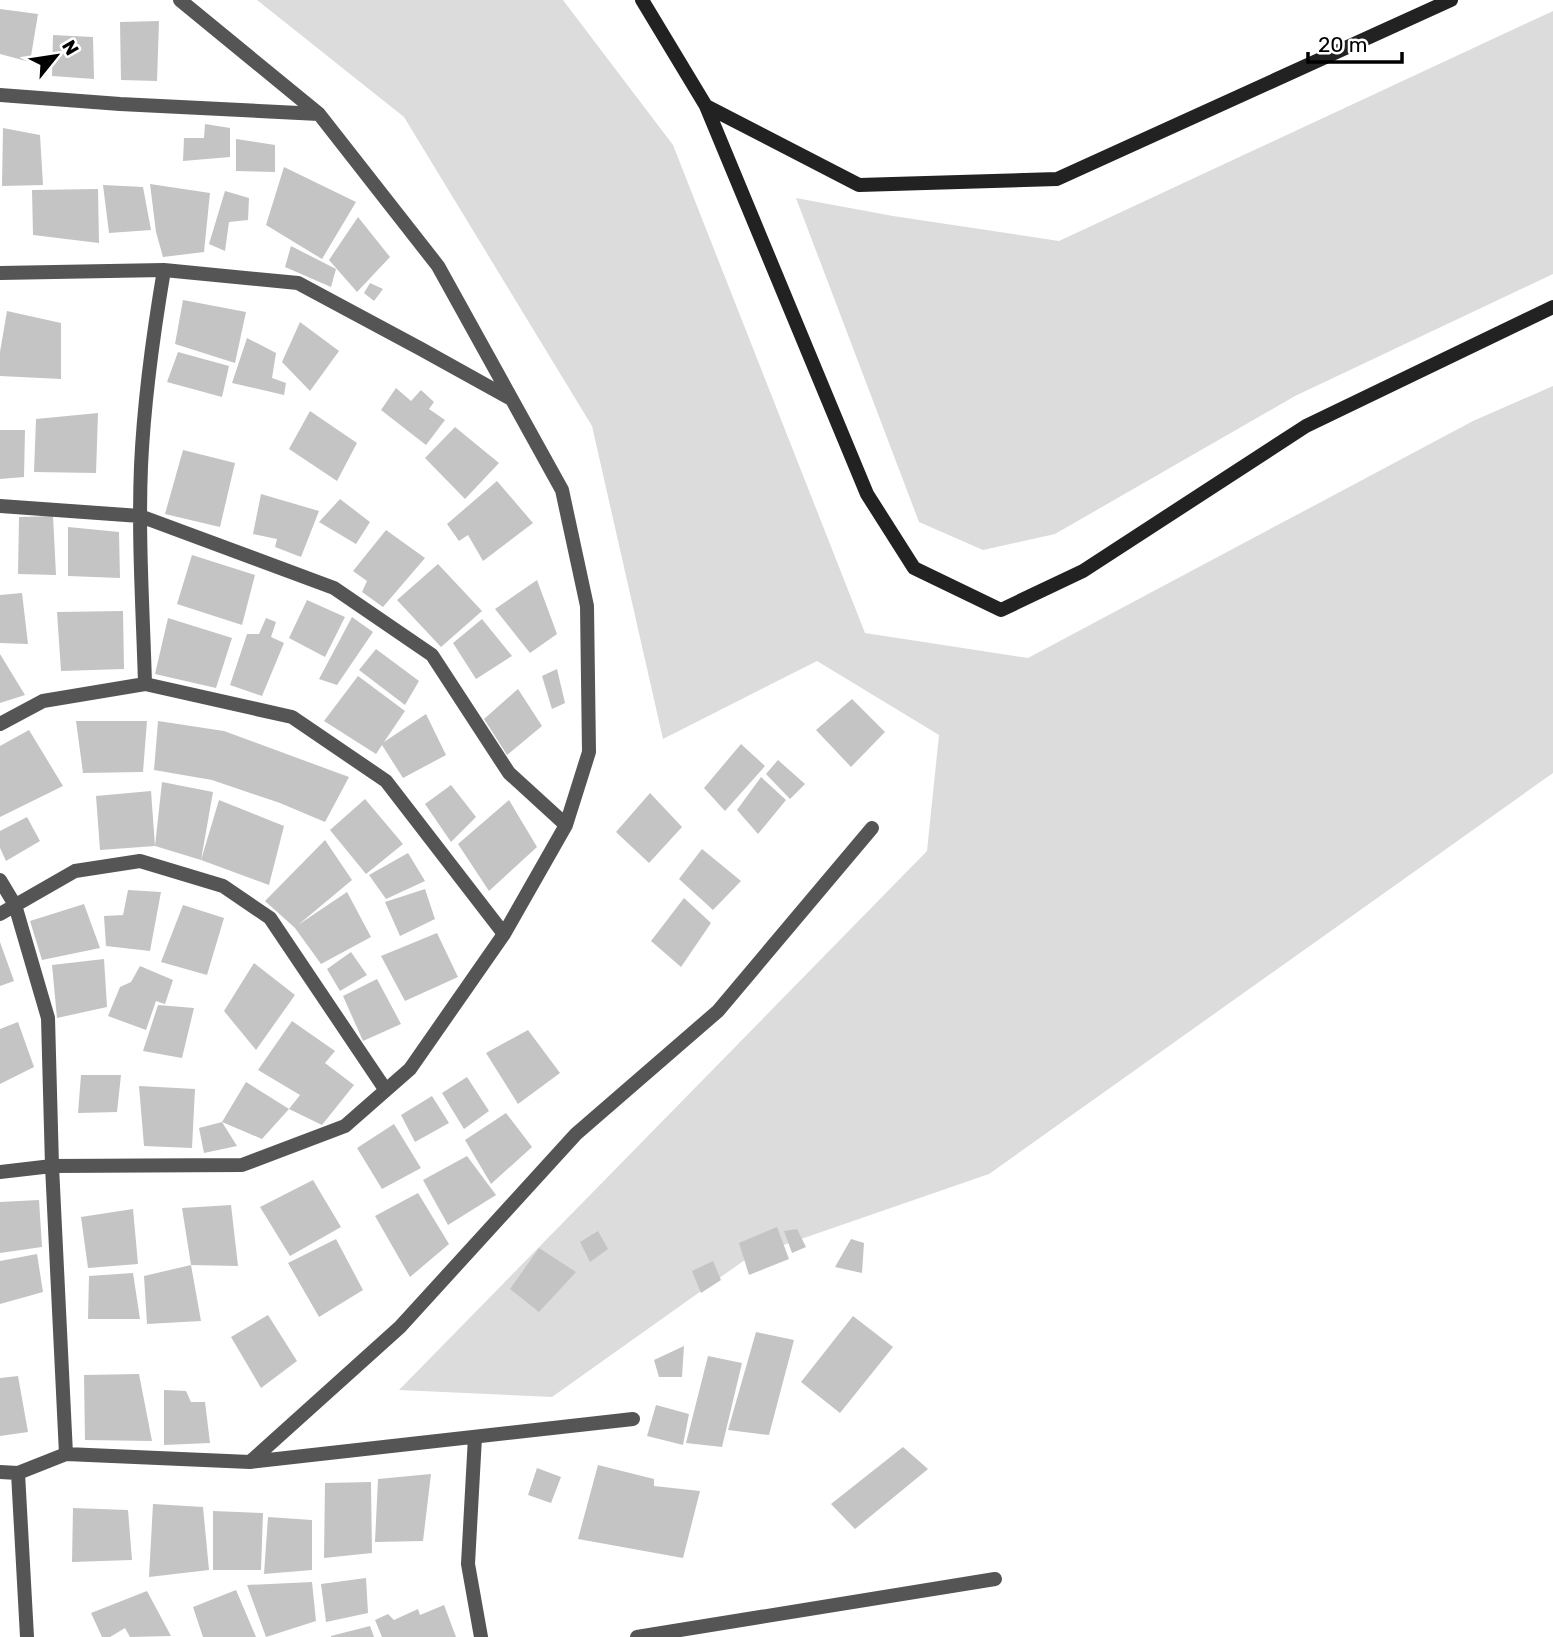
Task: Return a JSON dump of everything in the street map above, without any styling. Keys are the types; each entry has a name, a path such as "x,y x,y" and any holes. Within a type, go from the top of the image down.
{"street":[{"path":"0,1172 52,1166 242,1165 345,1126 410,1069 504,933 566,825 589,752 587,606 562,490 438,266 319,114 180,0"},
{"path":"642,0 706,106 867,494 914,568 1001,610 1083,571 1306,426 1553,307"},
{"path":"706,106 859,185 1057,179 1451,0"},
{"path":"0,95 319,114"},
{"path":"0,273 164,270 298,283 512,400"},
{"path":"145,684 141,464 152,341 164,270"},
{"path":"0,506 140,516 334,588 432,655 509,773 566,825"},
{"path":"0,724 43,701 145,684 292,717 386,781 504,933"},
{"path":"250,1462 400,1327 576,1134 718,1011 872,828"},
{"path":"0,914 75,871 140,861 223,886 270,918 385,1090"},
{"path":"0,880 15,905 48,1018 52,1166 66,1454"},
{"path":"0,1472 18,1473 66,1454 250,1462 633,1419"},
{"path":"475,1437 468,1564 481,1637"},
{"path":"18,1473 27,1637"},
{"path":"637,1637 995,1580"}],"shaded area":[{"path":"257,0 563,0 673,145 865,633 1028,658 1473,421 1553,386 1553,773 989,1174 749,1257 552,1397 399,1390 927,851 939,735 817,661 663,739 592,426 404,117"},
{"path":"1553,11 1553,274 1295,396 1055,534 983,550 919,522 796,198 893,216 1059,241"}],"building":[{"path":"0,9 38,14 30,62 0,54"},
{"path":"159,21 157,81 121,80 120,22"},
{"path":"53,35 93,37 94,79 52,76"},
{"path":"205,124 230,128 230,157 183,161 184,138 204,138"},
{"path":"3,128 40,135 43,185 2,186"},
{"path":"236,139 275,145 275,172 236,171"},
{"path":"284,167 356,202 322,259 266,225"},
{"path":"150,184 210,193 204,252 163,257 156,232"},
{"path":"103,185 143,187 151,230 109,233"},
{"path":"98,189 99,243 33,235 32,190"},
{"path":"225,191 249,198 248,220 229,222 225,251 209,244"},
{"path":"358,217 390,257 357,292 329,260"},
{"path":"291,246 336,269 331,287 285,267"},
{"path":"370,283 383,289 374,301 364,293"},
{"path":"183,300 246,312 235,363 175,344"},
{"path":"7,311 61,323 61,379 0,376 0,352"},
{"path":"300,322 339,351 310,391 282,362"},
{"path":"247,338 276,353 272,378 286,383 284,395 232,383"},
{"path":"178,352 229,366 222,397 167,382"},
{"path":"396,388 411,401 421,390 434,402 429,409 445,420 426,445 381,410"},
{"path":"310,411 357,443 337,481 289,449"},
{"path":"98,413 96,473 34,472 36,419"},
{"path":"455,427 499,463 465,499 425,458"},
{"path":"0,430 25,430 24,477 0,479"},
{"path":"183,450 235,463 220,527 165,514"},
{"path":"497,481 533,523 483,561 468,535 459,541 447,524"},
{"path":"261,494 319,511 301,557 275,547 277,539 253,534"},
{"path":"340,499 370,522 356,544 319,522"},
{"path":"53,516 56,575 18,574 19,517"},
{"path":"68,527 119,532 120,578 68,576"},
{"path":"386,530 425,558 383,607 362,592 367,581 353,571"},
{"path":"192,555 255,575 242,625 177,604"},
{"path":"438,564 482,611 441,647 397,600"},
{"path":"537,580 557,634 530,653 495,609"},
{"path":"22,593 28,644 0,643 0,595"},
{"path":"307,600 345,617 325,657 289,638"},
{"path":"123,611 124,669 61,671 57,612"},
{"path":"352,617 373,632 337,685 319,679"},
{"path":"168,618 232,638 216,688 155,674"},
{"path":"266,618 276,622 271,637 284,643 262,696 230,685 247,634 259,634"},
{"path":"482,619 512,656 476,679 453,643"},
{"path":"376,649 419,681 405,705 359,670"},
{"path":"0,654 25,695 0,703"},
{"path":"557,669 565,703 552,709 542,676"},
{"path":"358,676 405,711 384,742 426,714 446,755 403,778 382,745 376,754 324,721"},
{"path":"518,689 542,726 507,755 484,719"},
{"path":"852,699 885,732 851,767 816,730"},
{"path":"76,721 147,721 143,772 83,773"},
{"path":"158,721 224,731 349,777 325,822 280,803 212,780 154,770"},
{"path":"29,730 63,786 0,817 0,746"},
{"path":"741,744 765,766 725,811 704,788"},
{"path":"778,760 805,784 790,799 766,774"},
{"path":"761,777 786,800 758,834 737,810"},
{"path":"162,782 213,792 201,860 155,846"},
{"path":"451,785 476,817 451,842 425,804"},
{"path":"151,791 155,846 100,850 96,796"},
{"path":"650,793 682,827 649,863 616,832"},
{"path":"365,799 403,844 366,874 330,830"},
{"path":"219,800 284,826 269,885 201,860"},
{"path":"509,800 537,847 489,891 458,844"},
{"path":"27,817 40,841 6,861 0,848 0,831"},
{"path":"325,840 352,880 298,925 347,892 371,937 321,964 295,928 265,901"},
{"path":"702,849 741,881 713,910 679,879"},
{"path":"408,853 425,881 386,899 369,875"},
{"path":"425,889 435,919 400,936 385,902"},
{"path":"128,890 161,892 150,951 106,946 104,916 123,915"},
{"path":"684,898 711,923 681,967 651,941"},
{"path":"84,904 100,948 42,960 30,921"},
{"path":"183,905 224,918 207,975 161,962"},
{"path":"437,933 458,977 405,1001 381,956"},
{"path":"0,942 14,981 0,986"},
{"path":"351,952 367,975 340,991 327,969"},
{"path":"104,959 107,1007 57,1018 52,965"},
{"path":"254,963 295,995 256,1050 224,1011"},
{"path":"140,966 173,980 165,1004 156,1001 146,1030 108,1016 120,987 131,982"},
{"path":"377,979 401,1024 363,1041 343,996"},
{"path":"158,1005 194,1008 182,1058 143,1051"},
{"path":"292,1021 335,1051 325,1063 354,1085 322,1125 289,1109 300,1095 258,1070"},
{"path":"18,1022 34,1067 0,1084 0,1029"},
{"path":"528,1030 560,1073 518,1104 486,1053"},
{"path":"81,1075 121,1075 117,1112 78,1113"},
{"path":"467,1077 489,1111 464,1129 442,1093"},
{"path":"246,1082 289,1109 262,1139 222,1122"},
{"path":"139,1086 195,1089 192,1148 144,1146"},
{"path":"432,1096 449,1123 415,1142 401,1115"},
{"path":"506,1113 532,1147 491,1184 465,1140"},
{"path":"222,1122 237,1146 204,1153 199,1128"},
{"path":"394,1124 421,1168 382,1189 357,1148"},
{"path":"467,1156 496,1195 448,1225 423,1180"},
{"path":"313,1180 341,1227 290,1256 260,1207"},
{"path":"418,1193 449,1244 410,1277 375,1216"},
{"path":"39,1200 42,1247 0,1253 0,1202"},
{"path":"231,1205 238,1266 191,1265 182,1208"},
{"path":"133,1209 138,1264 88,1268 81,1217"},
{"path":"777,1227 789,1259 749,1275 739,1243"},
{"path":"797,1229 806,1247 792,1253 784,1231"},
{"path":"598,1231 608,1249 590,1262 580,1242"},
{"path":"336,1239 363,1290 319,1317 288,1263"},
{"path":"851,1239 864,1243 862,1273 835,1267"},
{"path":"539,1248 576,1272 539,1312 510,1289"},
{"path":"37,1254 43,1292 0,1304 0,1261"},
{"path":"713,1261 721,1280 701,1293 692,1271"},
{"path":"191,1265 201,1321 147,1324 144,1276"},
{"path":"133,1273 140,1319 88,1319 89,1276"},
{"path":"268,1315 297,1361 261,1388 231,1337"},
{"path":"853,1316 893,1347 840,1413 801,1382"},
{"path":"756,1332 794,1340 769,1435 728,1430"},
{"path":"684,1346 682,1377 659,1377 654,1360"},
{"path":"708,1356 742,1363 722,1447 686,1443"},
{"path":"139,1374 152,1441 85,1440 84,1375"},
{"path":"18,1376 28,1432 0,1436 0,1378"},
{"path":"164,1390 186,1391 191,1402 205,1402 210,1443 164,1445"},
{"path":"656,1405 689,1414 683,1445 647,1436"},
{"path":"903,1447 928,1469 855,1529 831,1504"},
{"path":"598,1465 654,1479 654,1486 700,1491 683,1558 578,1539"},
{"path":"537,1468 561,1477 551,1503 528,1495"},
{"path":"431,1474 423,1541 375,1542 378,1479"},
{"path":"371,1482 372,1553 324,1558 325,1483"},
{"path":"153,1504 203,1507 209,1570 149,1577"},
{"path":"73,1508 128,1510 132,1560 72,1562"},
{"path":"213,1511 263,1513 261,1570 213,1570"},
{"path":"268,1517 312,1520 312,1570 264,1574"},
{"path":"366,1578 368,1613 326,1622 321,1584"},
{"path":"312,1582 316,1621 266,1637 247,1585"},
{"path":"236,1590 256,1637 203,1637 193,1607"},
{"path":"147,1591 171,1636 130,1637 125,1628 110,1637 102,1637 91,1613"},
{"path":"444,1605 456,1637 382,1637 375,1620 388,1614 394,1620 418,1609 420,1615"},
{"path":"370,1626 374,1637 331,1637 331,1636"}]}
